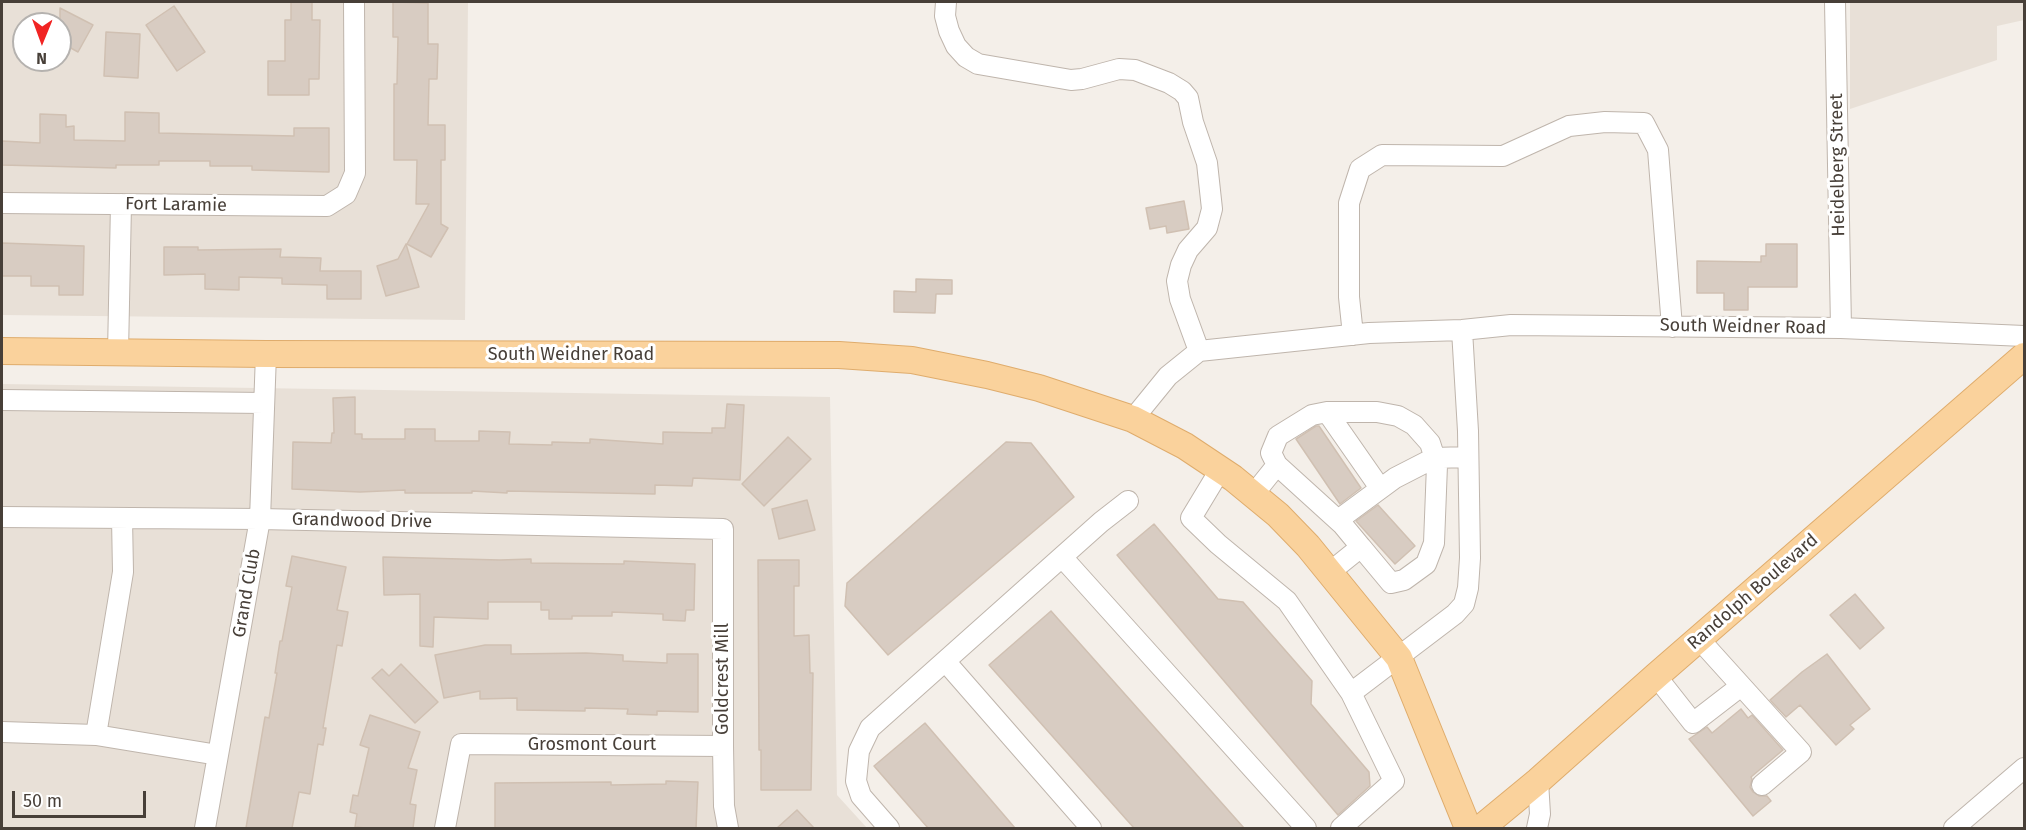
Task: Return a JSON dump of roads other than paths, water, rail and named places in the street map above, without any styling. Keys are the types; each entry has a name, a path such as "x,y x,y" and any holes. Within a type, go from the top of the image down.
{"main road":[{"name":"South Weidner Road","path":"2,351 839,355 912,360 1039,388 1133,419 1185,446 1278,515 1308,546 1399,658 1468,828"},
{"name":"Randolph Boulevard","path":"1481,828 1538,782 1656,676 2025,356"}],"street":[{"name":"Fort Laramie","path":"2,203 327,206 346,194 355,173 354,2"},
{"path":"946,2 945,16 956,46 966,57 978,64 1071,80 1119,69 1135,70 1169,83 1188,98 1193,122 1207,163 1212,209 1207,228 1188,250 1177,281 1180,299 1199,351 1168,376 1133,419"},
{"name":"Heidelberg Street","path":"1835,2 1841,328"},
{"path":"1353,335 1349,297 1349,202 1360,169 1382,155 1503,156 1569,126 1605,122 1644,123 1658,150 1672,327"},
{"path":"118,353 121,204"},
{"name":"South Weidner Road","path":"1199,351 1353,335 1462,330 1511,325 1841,328 2025,336"},
{"path":"1351,693 1455,614 1464,604 1468,588 1470,558 1462,330"},
{"name":"Grand Club","path":"205,828 260,519 266,354"},
{"path":"2,400 264,404"},
{"path":"1327,412 1380,488"},
{"path":"1327,412 1377,412 1398,416 1414,425 1430,443 1434,458 1437,465 1434,543 1426,564 1404,580 1391,583 1338,520 1277,465 1270,453 1278,436 1311,416 1327,412"},
{"path":"1338,520 1395,478 1434,458 1468,458"},
{"path":"1253,495 1277,465"},
{"path":"1220,470 1191,518 1218,544 1287,601 1351,693 1394,781 1341,828"},
{"path":"889,828 861,796 856,781 859,751 870,728 1128,501"},
{"name":"Grandwood Drive","path":"2,517 260,519 723,529"},
{"path":"96,735 123,572 122,518"},
{"name":"Goldcrest Mill","path":"723,529 724,806 728,828"},
{"path":"1330,572 1361,547"},
{"path":"1062,557 1306,828"},
{"path":"1699,639 1801,752 1762,785"},
{"path":"945,661 1091,828"},
{"path":"1656,676 1693,723 1742,686"},
{"path":"2,732 96,735 218,754"},
{"name":"Grosmont Court","path":"446,828 461,744 723,746"},
{"path":"1954,828 2025,768"},
{"path":"1536,828 1540,814 1538,782"}]}
